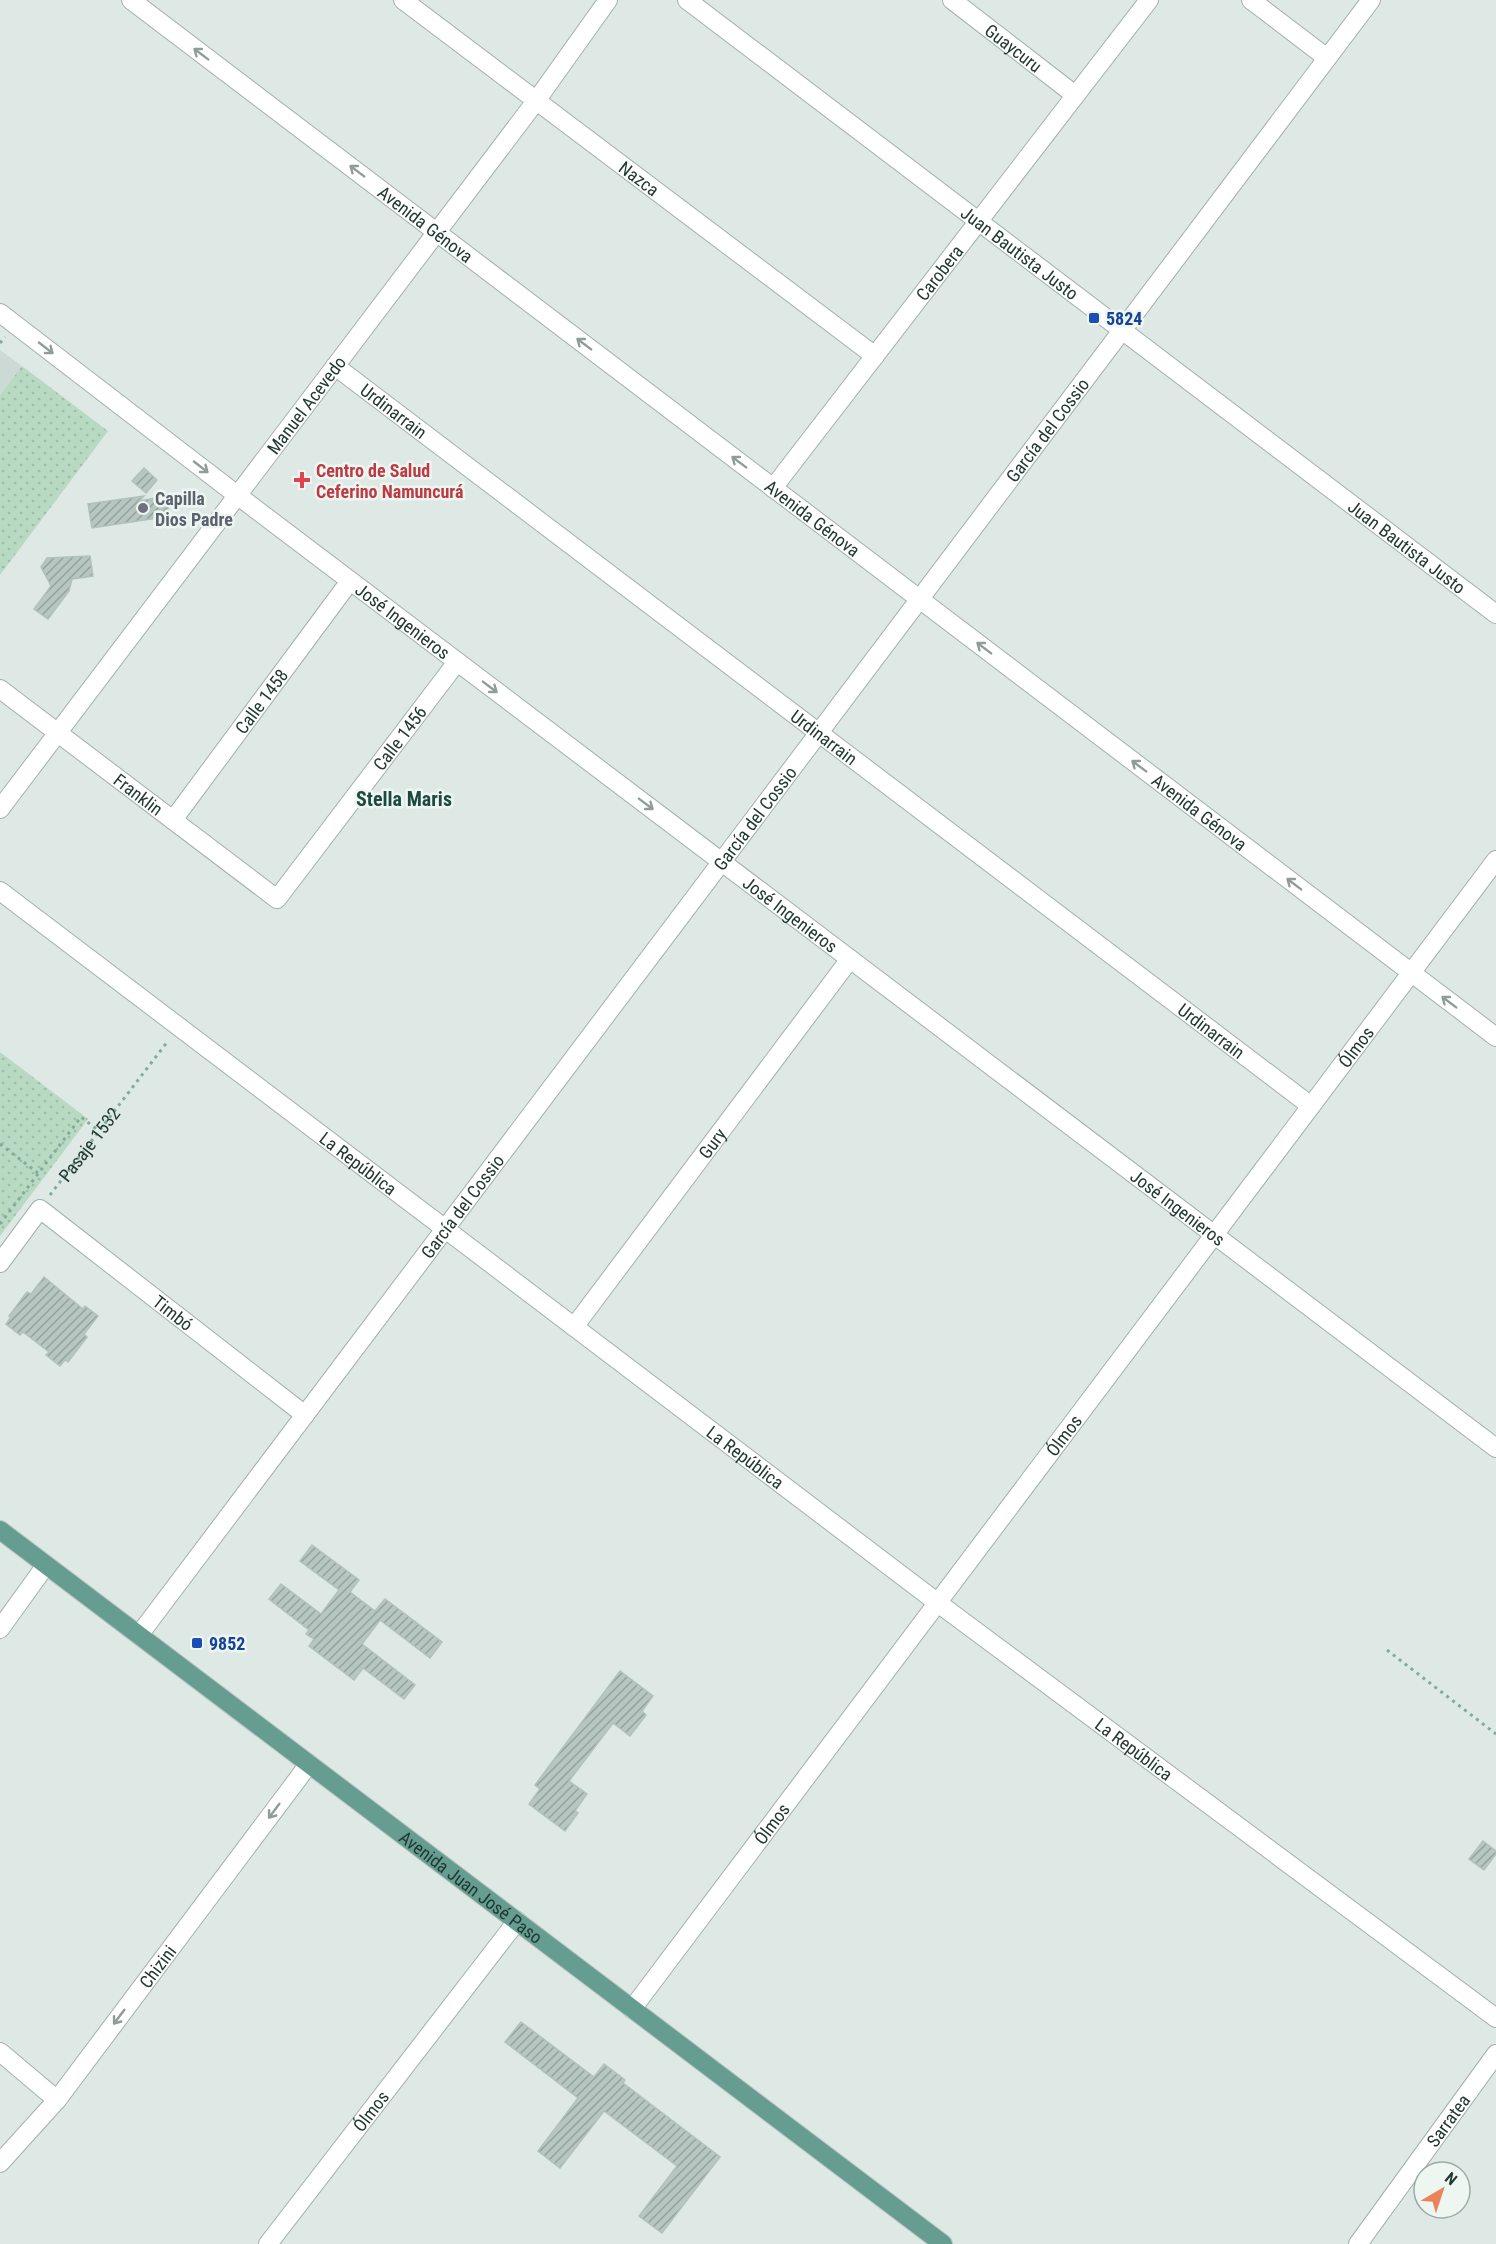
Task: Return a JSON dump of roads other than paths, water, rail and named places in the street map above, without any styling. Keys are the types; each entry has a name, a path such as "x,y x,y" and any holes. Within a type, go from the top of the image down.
{"main road":[{"name":"Avenida Juan José Paso","path":"0,1530 943,2244"}],"street":[{"name":"Avenida Génova","path":"131,0 1496,1037"},
{"name":"Nazca","path":"403,0 875,356"},
{"name":"Manuel Acevedo","path":"0,808 537,101 609,0"},
{"name":"Juan Bautista Justo","path":"687,0 1496,614"},
{"name":"Guaycuru","path":"952,0 1076,95"},
{"name":"Carobera","path":"773,488 1149,0"},
{"path":"1251,0 1327,58"},
{"name":"García del Cossio","path":"139,1635 1371,0"},
{"name":"José Ingenieros","path":"0,313 350,581 1496,1448"},
{"name":"Urdinarrain","path":"335,366 1311,1106"},
{"name":"Calle 1458","path":"173,820 350,581"},
{"name":"Calle 1456","path":"277,899 457,662"},
{"name":"Franklin","path":"0,689 277,899"},
{"name":"Ólmos","path":"632,2009 1496,861"},
{"name":"La República","path":"0,891 938,1603 1496,2018"},
{"name":"Gury","path":"574,1327 850,959"},
{"name":"Timbó","path":"0,1263 40,1209 304,1415"},
{"path":"0,1629 46,1565"},
{"name":"Chizini","path":"0,2163 57,2100 309,1764"},
{"name":"Ólmos","path":"268,2244 517,1921"},
{"path":"0,2052 57,2100"},
{"name":"Sarratea","path":"1366,2241 1496,2054"}],"place":[{"name":"5824","path":"1094,318"},
{"name":"Centro de Salud Ceferino Namuncurá","path":"302,480"},
{"name":"Capilla Dios Padre","path":"143,508"},
{"name":"9852","path":"197,1643"}],"district":[{"name":"Stella Maris","path":"404,799"}]}
